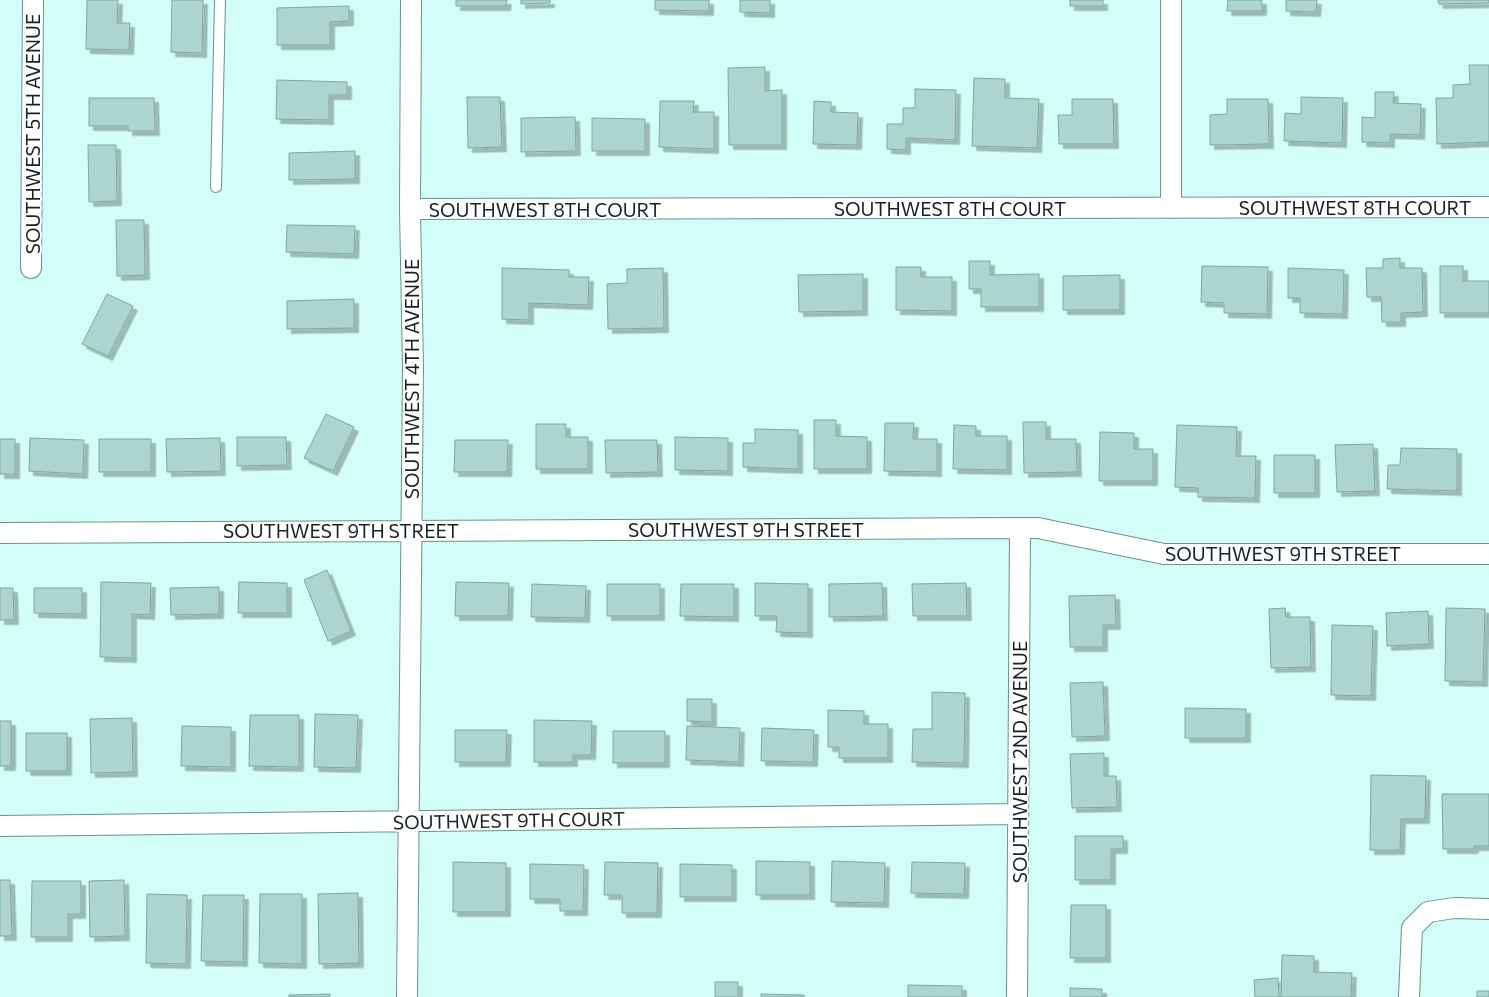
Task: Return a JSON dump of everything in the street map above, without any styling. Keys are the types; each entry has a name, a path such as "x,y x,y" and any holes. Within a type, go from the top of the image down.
{"street":[{"name":"SOUTHWEST 5TH AVENUE","path":"31,268 33,0"},
{"name":"SOUTHWEST 4TH AVENUE","path":"407,997 413,368 410,209 411,0"},
{"path":"1171,0 1171,208"},
{"name":"SOUTHWEST 8TH COURT","path":"410,209 1489,207"},
{"name":"SOUTHWEST 2ND AVENUE","path":"1018,997 1020,528"},
{"name":"SOUTHWEST 9TH STREET","path":"0,533 1038,528 1164,554 1489,554"},
{"name":"SOUTHWEST 9TH COURT","path":"0,826 1018,814"},
{"path":"1410,996 1412,928 1428,912 1454,908 1489,908"}],"lane":[{"path":"216,187 220,0"}],"building":[{"path":"87,0 118,0 117,23 130,23 129,50 86,49"},
{"path":"172,0 203,0 202,53 171,52"},
{"path":"456,0 507,0 506,6 456,6"},
{"path":"521,0 550,0 550,3 521,4"},
{"path":"655,0 709,0 709,11 655,10"},
{"path":"740,0 770,0 770,13 740,12"},
{"path":"1070,0 1103,0 1103,6 1070,6"},
{"path":"1228,0 1262,0 1262,11 1227,11"},
{"path":"1286,0 1317,0 1316,12 1286,11"},
{"path":"1438,0 1489,0 1489,3 1439,4"},
{"path":"349,6 349,21 330,22 330,45 277,45 277,8"},
{"path":"1469,65 1489,65 1489,142 1437,144 1436,98 1453,98 1453,85 1470,84"},
{"path":"765,67 765,91 782,90 782,145 729,145 728,68"},
{"path":"974,78 1005,79 1005,98 1039,99 1037,148 972,146"},
{"path":"277,80 347,82 347,95 329,95 329,120 276,119"},
{"path":"915,89 956,90 955,140 906,138 906,150 887,149 887,124 903,124 903,108 915,108"},
{"path":"1375,92 1394,92 1393,103 1421,104 1420,135 1390,134 1390,143 1362,142 1362,117 1375,118"},
{"path":"467,97 500,97 502,147 468,148"},
{"path":"1301,97 1343,98 1342,143 1284,141 1285,113 1301,114"},
{"path":"89,98 154,98 155,131 128,131 128,126 89,126"},
{"path":"1072,99 1113,99 1114,144 1059,144 1058,115 1072,115"},
{"path":"1227,99 1268,99 1269,144 1210,145 1210,115 1227,114"},
{"path":"660,101 694,101 693,112 714,112 714,149 659,147"},
{"path":"814,101 831,102 831,112 858,113 857,145 813,144"},
{"path":"575,117 576,151 521,152 521,118"},
{"path":"592,118 645,119 645,151 592,151"},
{"path":"88,145 116,145 117,201 89,202"},
{"path":"355,151 355,179 289,180 289,153"},
{"path":"116,220 144,220 145,275 117,276"},
{"path":"287,225 355,226 354,254 286,252"},
{"path":"1400,258 1400,268 1422,268 1423,312 1401,313 1401,322 1382,322 1381,297 1367,297 1366,268 1383,268 1383,259"},
{"path":"969,261 990,261 990,275 1039,274 1039,307 981,307 981,289 969,289"},
{"path":"1202,266 1268,267 1267,314 1224,313 1224,303 1201,302"},
{"path":"1440,266 1463,266 1463,281 1489,281 1489,313 1440,313"},
{"path":"896,267 921,267 921,277 952,277 952,311 896,310"},
{"path":"502,268 569,270 569,277 589,277 588,305 529,303 529,320 502,319"},
{"path":"663,268 664,328 608,329 607,284 627,283 627,269"},
{"path":"1288,268 1344,270 1343,314 1300,313 1300,298 1288,298"},
{"path":"863,274 863,311 799,312 798,275"},
{"path":"1120,275 1120,310 1063,310 1063,276"},
{"path":"107,294 133,306 108,356 82,344"},
{"path":"354,299 354,328 287,329 287,301"},
{"path":"326,414 354,427 333,471 304,458"},
{"path":"814,420 836,420 836,436 867,437 867,469 814,469"},
{"path":"1023,422 1046,422 1046,439 1076,439 1077,472 1024,473"},
{"path":"885,423 914,423 913,439 937,439 937,472 884,471"},
{"path":"536,424 566,424 566,437 588,437 588,469 536,469"},
{"path":"954,425 976,426 976,436 1007,436 1007,470 953,469"},
{"path":"1177,425 1237,427 1236,456 1256,456 1255,498 1198,497 1198,488 1175,487"},
{"path":"755,429 798,430 798,469 743,467 743,443 755,443"},
{"path":"1100,432 1134,433 1134,449 1153,449 1153,481 1099,481"},
{"path":"237,437 286,437 287,465 237,466"},
{"path":"675,437 728,438 728,471 675,470"},
{"path":"30,438 84,440 83,474 29,471"},
{"path":"220,438 221,471 167,472 166,439"},
{"path":"0,439 15,439 15,474 0,474"},
{"path":"99,439 151,439 151,472 99,472"},
{"path":"455,440 508,440 507,472 454,472"},
{"path":"605,440 657,440 658,472 606,473"},
{"path":"1373,444 1375,491 1337,492 1335,445"},
{"path":"1401,448 1457,449 1457,491 1387,489 1388,465 1400,465"},
{"path":"1274,455 1315,455 1315,493 1274,493"},
{"path":"327,570 351,631 328,641 304,580"},
{"path":"101,582 151,583 150,615 132,614 132,658 100,657"},
{"path":"239,582 287,583 287,613 238,613"},
{"path":"456,582 509,583 508,616 455,616"},
{"path":"755,583 808,584 808,633 776,632 777,616 755,616"},
{"path":"882,583 883,616 829,617 829,584"},
{"path":"966,583 967,616 913,616 912,584"},
{"path":"532,584 586,586 585,618 531,617"},
{"path":"607,584 660,584 660,616 607,616"},
{"path":"681,584 734,584 734,617 680,616"},
{"path":"219,587 219,614 171,615 170,588"},
{"path":"0,588 13,588 14,620 0,620"},
{"path":"34,588 82,588 82,614 34,613"},
{"path":"1115,595 1116,625 1103,625 1103,647 1070,647 1069,596"},
{"path":"1285,608 1286,617 1310,617 1311,667 1271,668 1269,609"},
{"path":"1446,608 1485,609 1483,682 1445,681"},
{"path":"1428,611 1429,644 1387,646 1386,613"},
{"path":"1332,625 1373,626 1371,696 1331,695"},
{"path":"1103,682 1105,736 1072,737 1070,683"},
{"path":"932,692 965,693 964,763 912,762 913,729 932,729"},
{"path":"687,699 712,699 712,722 687,721"},
{"path":"1185,708 1246,709 1246,738 1185,738"},
{"path":"828,710 864,711 864,724 888,724 888,758 839,758 839,747 828,747"},
{"path":"315,714 358,715 356,768 314,767"},
{"path":"250,715 299,715 299,767 249,766"},
{"path":"132,718 133,772 91,773 90,719"},
{"path":"534,720 592,721 591,755 573,755 573,762 534,762"},
{"path":"0,721 11,721 11,766 0,766"},
{"path":"182,726 231,727 231,767 181,766"},
{"path":"687,726 740,728 739,762 686,760"},
{"path":"762,728 814,730 813,762 761,761"},
{"path":"455,730 507,730 506,762 455,762"},
{"path":"613,731 665,731 665,763 613,763"},
{"path":"26,733 67,733 67,771 26,771"},
{"path":"1104,753 1104,776 1116,776 1117,807 1072,808 1070,754"},
{"path":"1371,775 1426,776 1425,819 1401,819 1400,850 1370,850"},
{"path":"1442,794 1489,794 1489,846 1474,846 1474,849 1443,849"},
{"path":"1075,836 1123,836 1123,849 1111,849 1111,880 1075,880"},
{"path":"756,861 810,862 810,895 756,895"},
{"path":"832,861 885,863 884,903 831,902"},
{"path":"453,862 506,863 506,912 453,912"},
{"path":"605,862 658,863 657,913 622,913 622,895 604,895"},
{"path":"912,862 965,863 964,894 911,893"},
{"path":"530,864 584,865 583,911 560,911 560,899 530,899"},
{"path":"680,864 732,865 732,897 680,897"},
{"path":"0,880 10,880 12,936 0,936"},
{"path":"124,880 125,936 90,937 89,881"},
{"path":"32,881 81,881 81,914 68,914 68,937 31,937"},
{"path":"358,893 359,963 319,964 318,894"},
{"path":"147,894 187,895 186,964 146,963"},
{"path":"260,894 302,894 302,964 259,963"},
{"path":"203,895 244,895 243,962 201,961"},
{"path":"1071,905 1106,905 1106,958 1070,958"},
{"path":"1282,955 1314,956 1314,972 1352,973 1351,997 1281,997"},
{"path":"1278,978 1279,997 1255,997 1254,980"},
{"path":"715,982 738,982 738,997 715,997"},
{"path":"908,985 962,986 962,997 908,997"},
{"path":"1070,988 1102,989 1102,997 1070,997"},
{"path":"1477,991 1489,991 1489,997 1477,997"},
{"path":"330,994 330,997 289,997 289,995"},
{"path":"761,994 804,995 804,997 761,997"}]}
